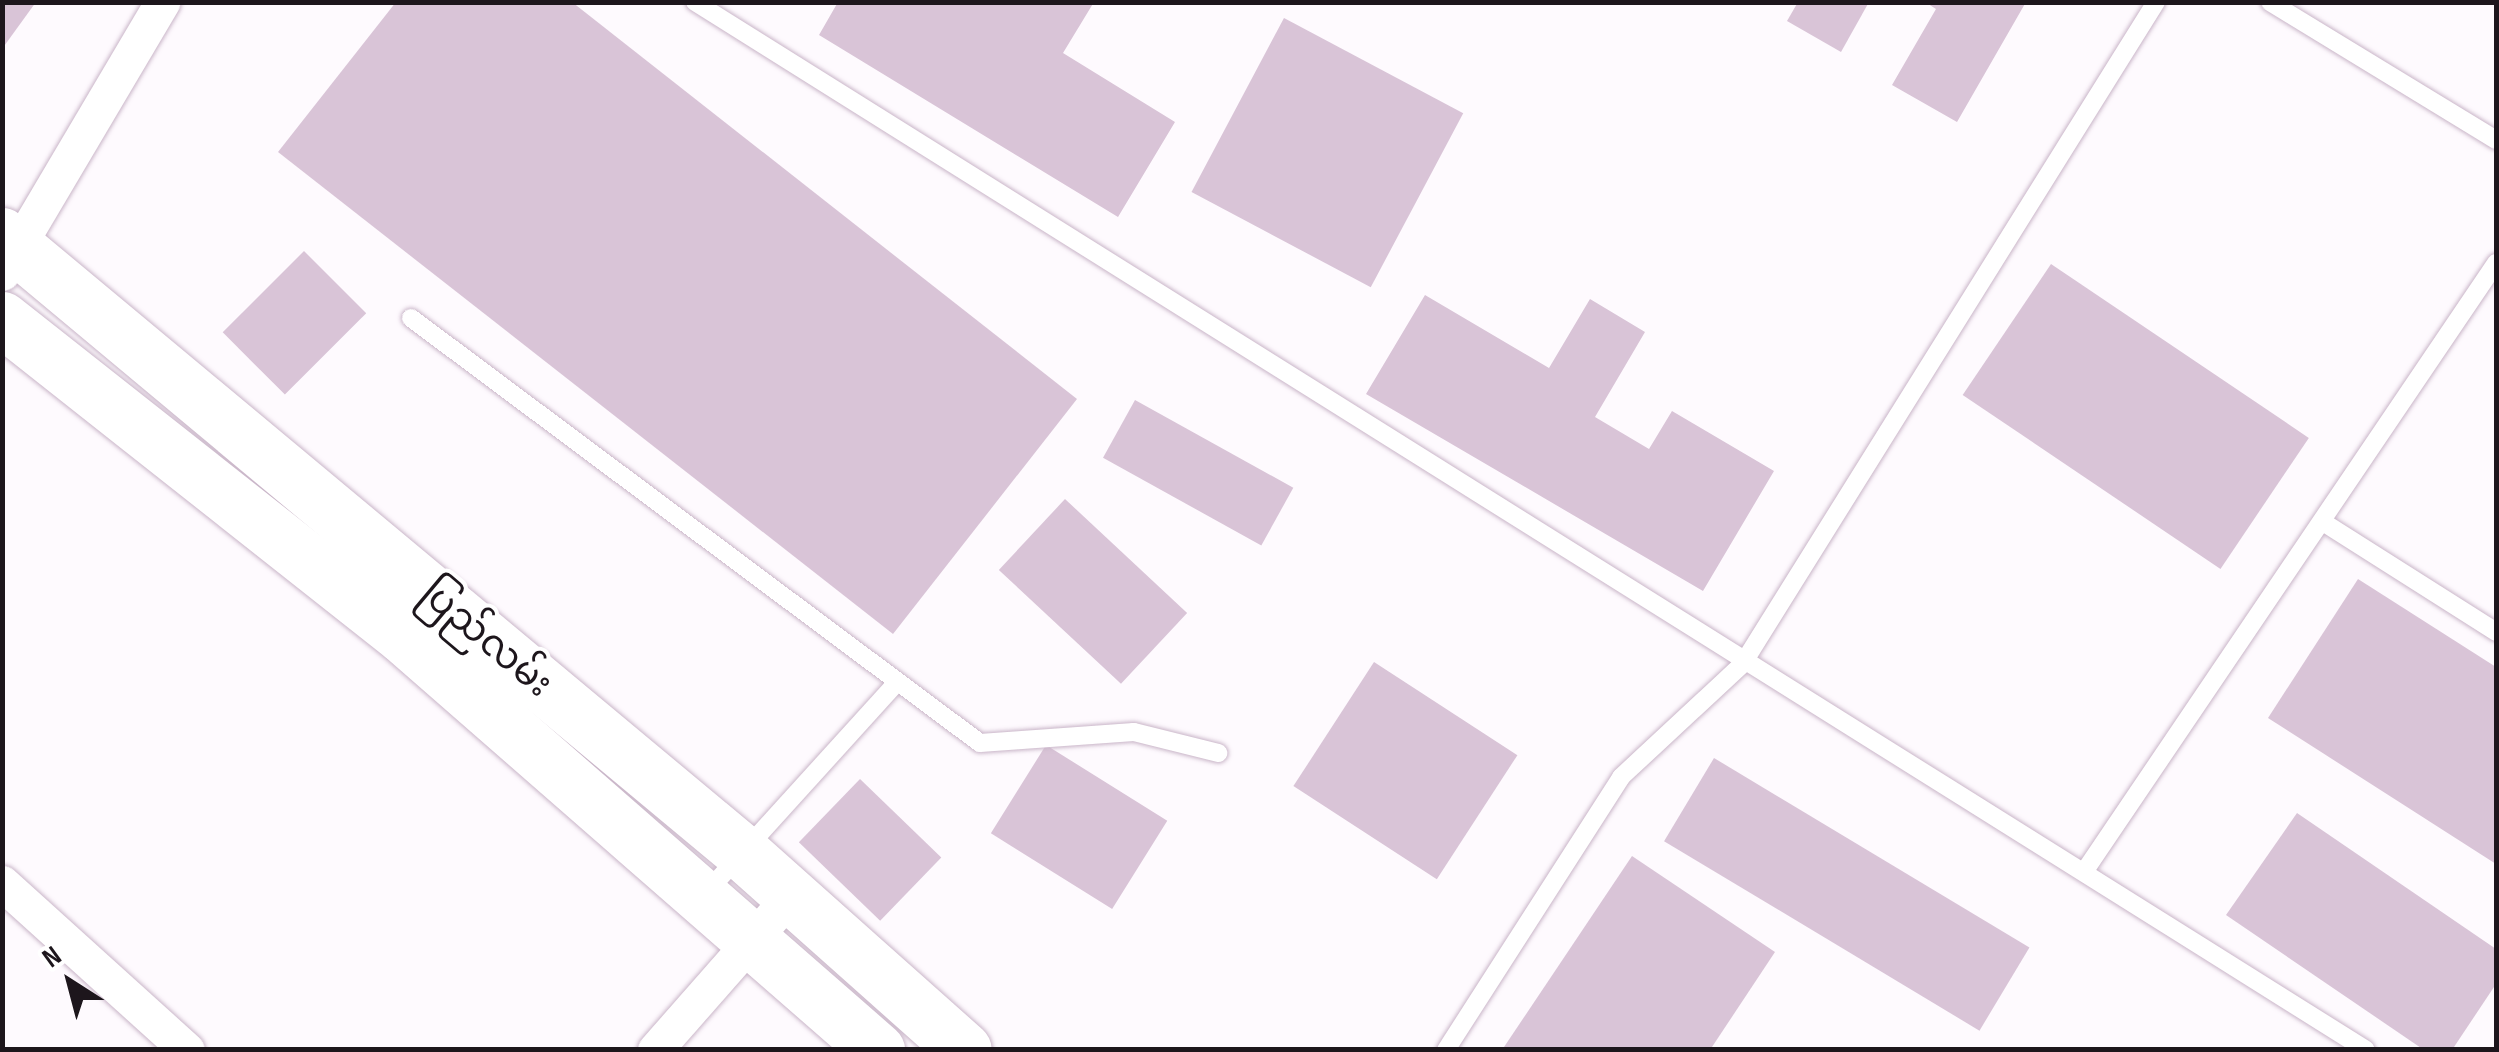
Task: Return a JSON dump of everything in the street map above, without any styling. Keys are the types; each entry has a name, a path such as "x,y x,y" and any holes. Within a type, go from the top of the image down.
{"highway":[{"name":"ပြည်လမ်း","path":"8,252 742,852 964,1050"},
{"name":"ပြည်လမ်း","path":"2,319 402,635 705,895 878,1050"}],"street":[{"path":"8,252 162,2"},
{"path":"2,883 187,1050"},
{"path":"655,1050 791,896"}],"lane":[{"path":"695,2 2086,869 2366,1050"},
{"path":"1446,1050 1621,777 1747,659 2156,2"},
{"path":"2270,2 2496,140"},
{"path":"2086,869 2496,263"},
{"path":"411,318 980,743 1134,732 1218,754"},
{"path":"2323,522 2496,632"},
{"path":"705,895 896,683"}],"building":[{"path":"2,2 36,2 2,49"},
{"path":"396,2 572,2 1077,399 893,634 278,152"},
{"path":"838,2 1094,2 1063,53 1175,122 1118,217 819,35"},
{"path":"1798,2 1869,2 1841,52 1787,21"},
{"path":"1925,2 2026,2 1957,122 1892,85 1936,9"},
{"path":"1284,18 1463,113 1371,287 1192,192"},
{"path":"304,251 366,313 285,395 223,332"},
{"path":"2051,264 2309,438 2220,569 1963,395"},
{"path":"1425,295 1549,368 1590,299 1645,332 1595,417 1649,449 1672,411 1774,471 1703,591 1366,394"},
{"path":"1135,400 1293,488 1261,545 1103,458"},
{"path":"1065,499 1187,613 1121,684 999,570"},
{"path":"2358,579 2496,667 2496,864 2268,718"},
{"path":"1374,662 1517,755 1437,879 1293,786"},
{"path":"1046,745 1167,821 1112,909 991,833"},
{"path":"1714,758 2029,948 1979,1031 1664,841"},
{"path":"860,779 941,857 880,921 799,842"},
{"path":"2297,813 2496,949 2496,984 2452,1050 2424,1050 2226,915"},
{"path":"1632,856 1775,952 1710,1050 1502,1050"}]}
